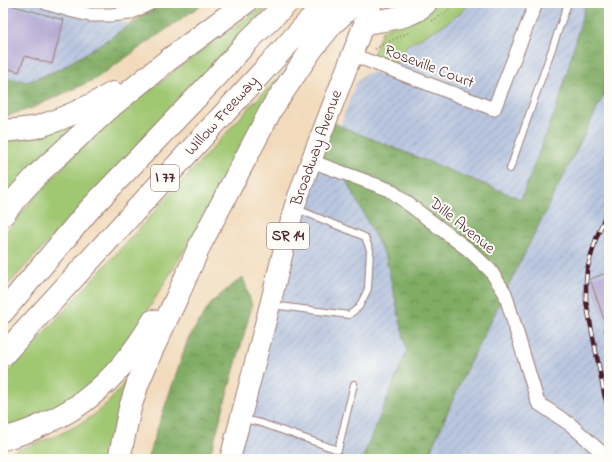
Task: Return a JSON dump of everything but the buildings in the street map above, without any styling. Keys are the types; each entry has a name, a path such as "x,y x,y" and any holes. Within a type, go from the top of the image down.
{"highway":[{"path":"3,215 38,174 113,105 245,3"},
{"name":"Willow Freeway","path":"3,312 88,211 217,76 248,41 287,3"},
{"name":"Willow Freeway","path":"3,355 308,22 329,3"},
{"path":"3,439 30,431 72,409 88,398 109,379 127,359 142,340 200,245 276,103 312,49 333,23 365,12 409,15 423,7 426,3"},
{"path":"3,131 35,127 63,118 91,106 168,61"},
{"path":"119,459 130,408 138,383 200,245"}],"main road":[{"name":"Broadway Avenue","path":"230,459 294,208 352,55 365,12"}],"street":[{"path":"46,3 74,7 90,15 130,13 151,3"},
{"name":"Roseville Court","path":"352,55 494,110 536,3"},
{"name":"Dille Avenue","path":"312,161 390,190 470,250 490,270 505,293 538,403 571,426 609,459"}],"lane":[{"path":"510,169 568,3"},
{"path":"270,305 349,314 359,307 368,289 370,250 364,236 294,208"},
{"path":"240,419 261,423 338,450 354,384"}],"shaded area":[{"path":"3,3 60,3 153,31 3,96"},
{"path":"471,3 586,3 559,101 521,200 340,126 355,85 361,77 373,72 393,79 406,46 438,29 463,11"},
{"path":"609,85 609,459 427,459 466,370"},
{"path":"311,161 343,173 386,258 407,351 362,459 230,459"}],"green space":[{"path":"161,3 204,3 95,79 32,108 3,117 3,77 28,82 62,68 121,31"},
{"path":"268,3 272,3 3,290 3,236 29,204 83,145 116,116 181,66"},
{"path":"426,3 471,3 449,22 406,46 400,64 373,54 382,31"},
{"path":"586,3 609,3 609,85 466,370 427,459 362,459 407,351 386,258 343,173 311,161 328,119 340,126 521,199 559,101"},
{"path":"293,63 200,224 113,368 85,393 3,434 3,378 259,97"},
{"path":"82,124 3,207 3,142"},
{"path":"243,277 252,306 209,459 147,459 188,339 212,302"},
{"path":"132,372 110,459 3,459 3,455 55,436 80,424 102,408 110,400"}],"railway":[{"path":"609,206 596,239 587,270 586,283 586,301 605,398 609,409"}]}
